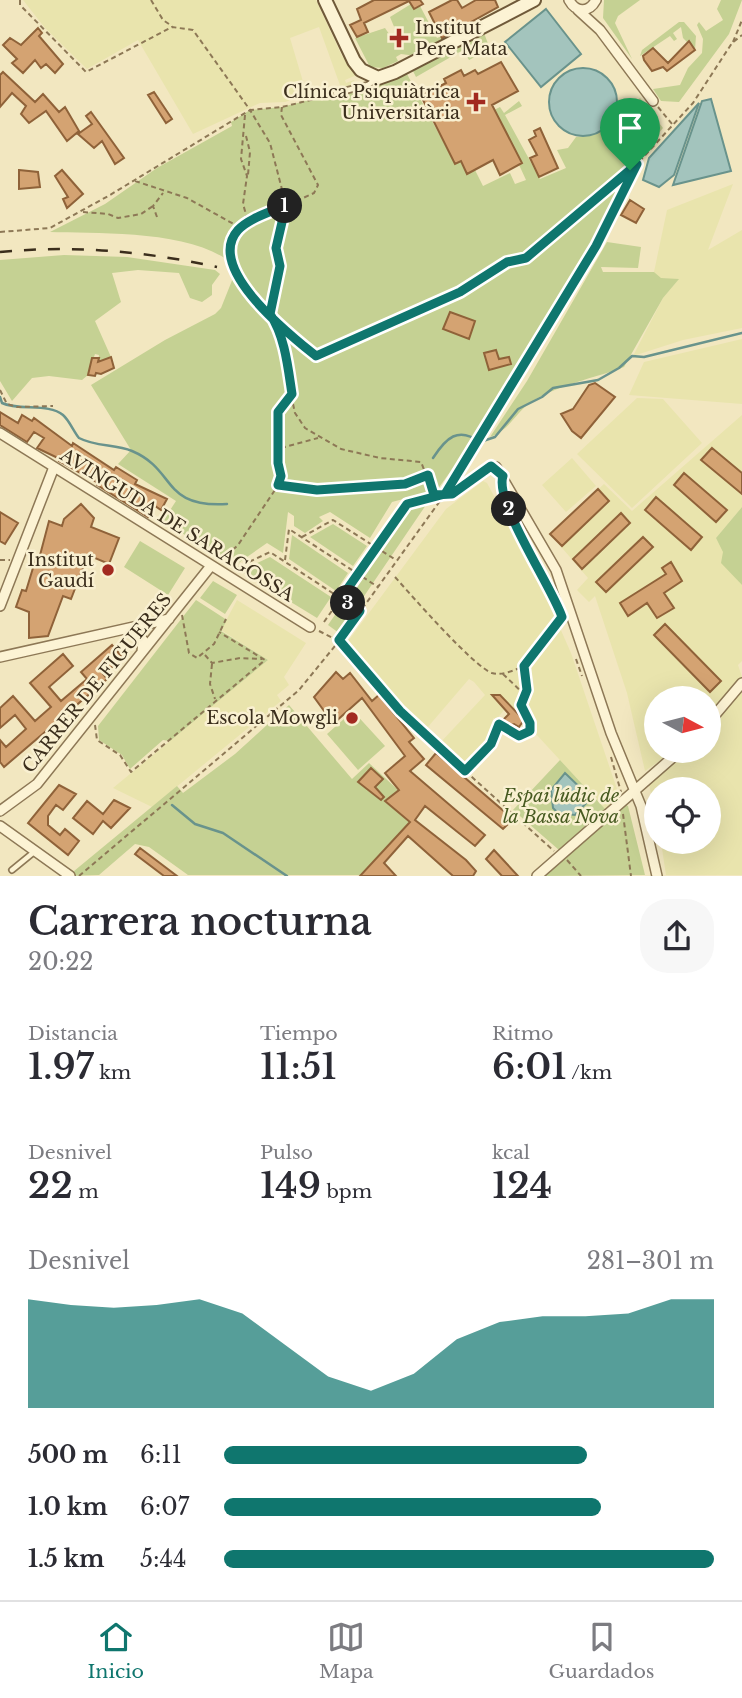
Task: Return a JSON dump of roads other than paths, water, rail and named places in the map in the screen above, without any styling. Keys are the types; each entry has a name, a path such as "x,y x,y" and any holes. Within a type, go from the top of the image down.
{"street":[{"path":"325,0 354,61 361,70 377,78 395,72 535,0"},
{"path":"572,3 595,2 600,30"},
{"path":"572,3 600,30 653,101"},
{"name":"AVINGUDA DE SARAGOSSA","path":"0,433 310,626"},
{"path":"0,606 54,467"},
{"path":"496,467 555,570 635,792 657,876"},
{"name":"CARRER DE FIGUERES","path":"0,811 37,784 210,566"},
{"path":"0,657 169,619"},
{"path":"129,629 157,634 155,627 145,624"},
{"path":"129,629 143,640 141,654"},
{"path":"721,708 742,683"},
{"path":"537,876 667,763"},
{"path":"0,826 70,876"}],"lane":[{"path":"336,93 368,85 377,78"},
{"path":"12,870 34,851"}],"water":[{"path":"546,9 581,54 541,87 505,42"},
{"path":"583,68 596,71 607,78 614,89 617,102 614,115 607,126 596,133 583,136 570,133 559,126 552,115 549,102 552,89 559,78 570,71"},
{"path":"711,99 731,171 673,185 702,101"},
{"path":"699,103 674,175 659,187 643,180 649,158"},
{"path":"565,773 591,798 575,815 558,813 553,808 551,790"}],"waterway":[{"path":"433,458 453,436 465,435 480,442 495,437 518,409 553,388 598,380 619,368 632,356 644,357 742,333"},
{"path":"0,397 2,403 17,407 57,411 65,417 79,438 132,451 157,468 180,494 191,500 206,504 227,504"},
{"path":"172,805 195,824 223,833 287,876"}],"railway":[{"path":"0,252 82,249 163,257 217,267"}],"place":[{"name":"Institut Pere Mata","path":"399,38"},
{"name":"Clínica Psiquiàtrica Universitària","path":"476,102"},
{"name":"Institut Gaudí","path":"108,570"},
{"name":"Escola Mowgli","path":"352,718"}],"park label":[{"name":"Espai lúdic de la Bassa Nova","path":"561,806"}]}
